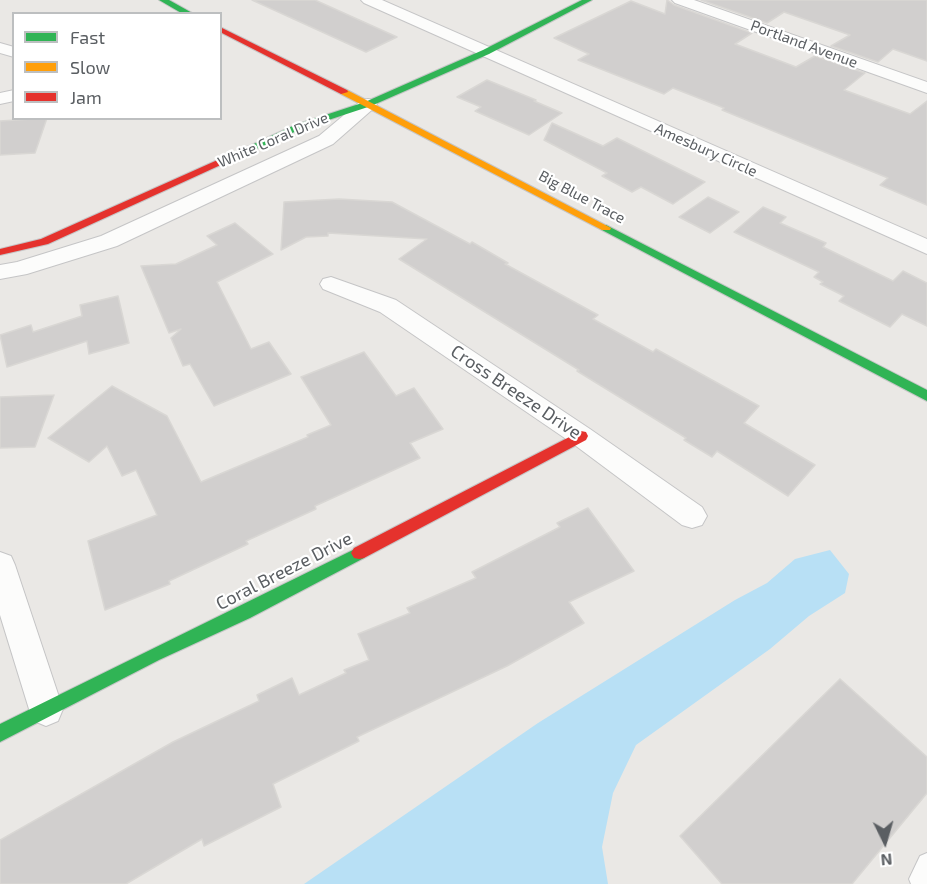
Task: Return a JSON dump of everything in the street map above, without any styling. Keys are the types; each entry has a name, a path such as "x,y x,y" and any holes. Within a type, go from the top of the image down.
{"street":[{"path":"163,0 186,12"},
{"name":"Amesbury Circle","path":"369,0 927,247"},
{"path":"368,104 486,52 588,0"},
{"name":"Portland Avenue","path":"680,0 927,88"},
{"name":"Big Blue Trace","path":"222,30 927,396"},
{"name":"White Coral Drive","path":"0,252 44,242 298,127 368,104"},
{"name":"White Coral Drive","path":"0,272 19,269 109,241 326,140 368,104"},
{"name":"Cross Breeze Drive","path":"331,284 388,306 581,436 692,516"},
{"name":"Coral Breeze Drive","path":"0,733 244,613 581,436"},
{"path":"0,565 46,709"}],"water":[{"path":"830,550 849,574 845,593 809,616 770,649 636,745 613,793 602,847 608,884 304,884 538,723 735,600 767,583 795,559"}],"building":[{"path":"252,0 315,0 397,37 366,52"},
{"path":"667,0 674,5 752,33 735,44 796,67 815,56 865,73 844,90 910,114 927,101 927,205 880,185 888,178 722,110 724,108 673,88 664,94 578,60 589,54 554,38 631,1 665,14"},
{"path":"701,0 927,0 927,61 893,49 878,62 831,46 850,35 784,12 767,23"},
{"path":"487,80 562,113 529,135 475,111 481,107 457,97"},
{"path":"46,120 35,153 0,155 0,121"},
{"path":"552,123 603,146 617,138 705,182 673,204 641,187 632,192 602,176 607,173 544,140"},
{"path":"708,197 739,212 710,233 679,217"},
{"path":"339,199 392,202 470,244 472,242 508,263 505,264 598,315 593,319 653,352 656,349 759,406 744,423 815,465 788,496 717,451 712,457 684,440 686,438 577,371 579,370 399,259 427,239 328,233 328,236 306,237 281,250 284,202"},
{"path":"763,207 786,217 780,223 826,243 823,247 893,281 903,271 927,283 927,326 902,314 890,327 839,301 844,296 820,284 823,282 814,277 819,272 734,232"},
{"path":"235,223 273,254 217,282 251,349 269,342 291,374 214,406 190,364 183,366 171,338 181,329 169,333 141,266 176,264 217,245 207,236"},
{"path":"118,296 129,343 89,354 87,341 7,367 0,335 31,325 33,332 82,316 80,305"},
{"path":"364,352 396,396 414,388 443,429 410,443 420,458 315,506 316,509 246,541 248,544 169,581 170,584 105,610 88,541 157,515 136,470 122,476 107,446 89,462 48,438 112,386 167,416 201,482 331,425 301,377"},
{"path":"54,395 35,447 0,448 0,397"},
{"path":"588,508 634,571 569,602 584,623 507,666 357,737 359,741 273,784 281,807 204,846 202,839 126,884 0,884 0,840 173,742 259,701 257,695 292,678 299,695 346,673 344,670 369,660 358,634 410,613 407,608 476,578 472,572 560,527 557,523"},
{"path":"840,679 927,757 927,793 852,884 722,884 680,836"}],"traffic: fast":[{"path":"163,0 186,12"},
{"path":"222,161 298,127 368,104 486,52 588,0"},
{"path":"606,228 927,396"},
{"path":"0,733 153,655 244,613 359,553"}],"traffic: slow":[{"path":"344,92 606,228"}],"traffic: jam":[{"path":"222,30 344,92"},
{"path":"0,252 44,242 222,161"},
{"path":"359,553 581,436"}]}
